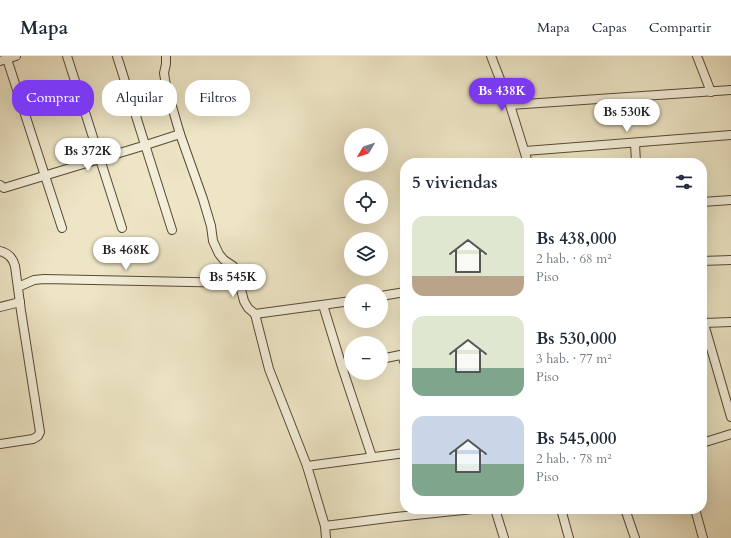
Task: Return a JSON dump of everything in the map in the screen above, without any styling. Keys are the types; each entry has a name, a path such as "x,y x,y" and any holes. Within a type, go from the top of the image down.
{"street":[{"path":"16,56 4,60 62,228"},
{"path":"117,56 172,230"},
{"path":"166,56 164,73 166,86 180,134 203,199 211,226 213,241 219,254 224,260 233,266 237,274 244,301 248,308 255,314 269,369 307,466 325,526 326,538"},
{"path":"491,56 510,105 527,158"},
{"path":"697,56 711,92"},
{"path":"70,57 122,228"},
{"path":"510,105 731,90"},
{"path":"0,184 4,188 180,134"},
{"path":"525,151 731,135"},
{"path":"635,143 636,158"},
{"path":"707,202 731,200"},
{"path":"0,251 10,256 14,262 40,432 38,436 32,439 0,444"},
{"path":"707,261 731,260"},
{"path":"18,287 34,280 44,279 239,283"},
{"path":"388,295 400,293"},
{"path":"0,307 20,302"},
{"path":"255,314 344,302"},
{"path":"323,305 372,457"},
{"path":"707,320 731,322"},
{"path":"707,334 731,418"},
{"path":"388,358 400,356"},
{"path":"707,441 731,434"},
{"path":"307,466 400,454"},
{"path":"325,526 425,514"},
{"path":"497,514 504,538"},
{"path":"562,514 569,538"},
{"path":"627,514 635,538"},
{"path":"696,514 703,538"}]}
